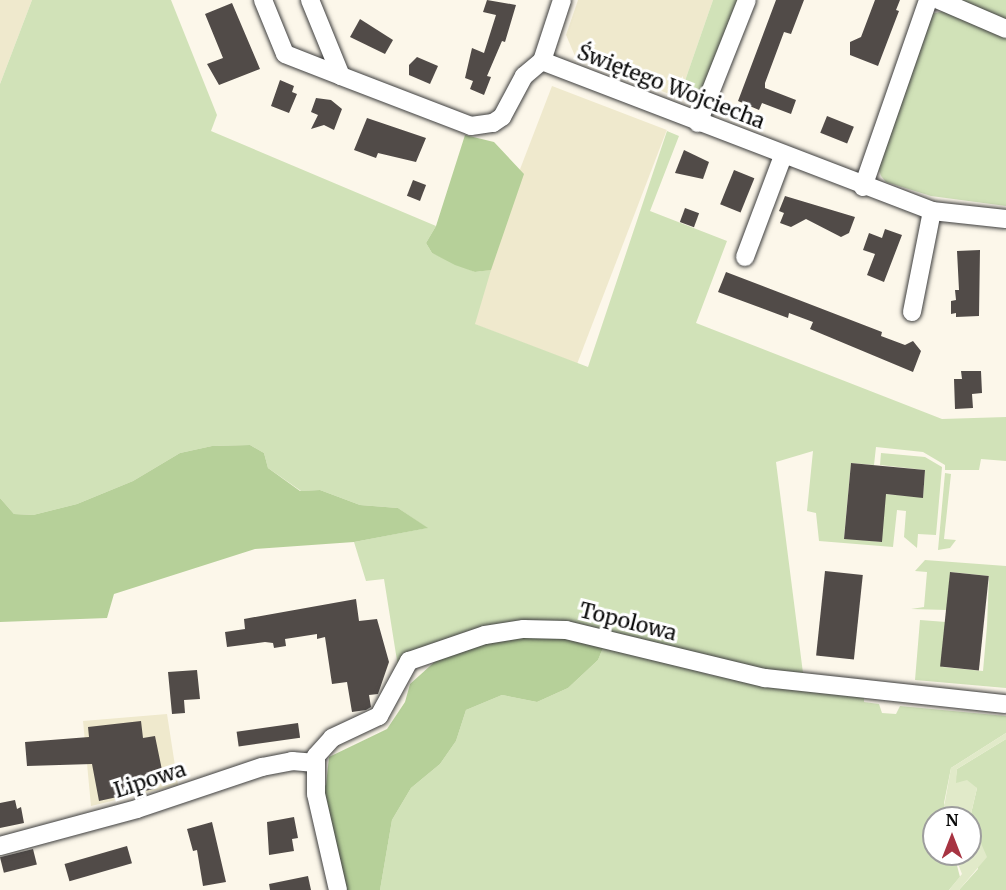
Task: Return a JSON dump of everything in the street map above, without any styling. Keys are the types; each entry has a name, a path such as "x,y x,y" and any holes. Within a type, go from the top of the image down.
{"street":[{"path":"263,0 285,54 471,126 493,123 508,108 524,76 542,61 562,0"},
{"path":"310,0 341,76"},
{"path":"698,123 747,0"},
{"path":"863,187 927,0"},
{"path":"939,0 1006,29"},
{"name":"Świętego Wojciecha","path":"542,61 863,187 933,211 1006,219"},
{"path":"745,257 783,156"},
{"path":"912,312 933,211"},
{"name":"Topolowa","path":"313,763 332,738 379,716 409,661 485,635 524,628 566,630 601,636 765,678 1006,704"},
{"name":"Lipowa","path":"0,846 137,809 269,766 292,761 313,763"},
{"path":"313,763 318,806 338,890"}],"shaded area":[{"path":"0,0 32,0 0,84"},
{"path":"578,0 713,0 679,98 575,56 566,35"},
{"path":"552,86 667,130 577,363 462,319"},
{"path":"167,714 178,785 91,806 83,721"}],"green space":[{"path":"32,0 171,0 217,115 211,131 436,226 426,243 432,253 475,272 491,270 475,324 588,367 667,131 679,136 650,211 727,241 696,323 942,419 1006,417 1006,461 981,459 979,470 945,470 945,465 923,452 876,447 874,465 851,463 844,538 881,542 884,494 923,497 925,470 880,465 881,453 925,457 942,467 936,535 918,534 917,548 904,537 906,511 897,510 893,547 819,541 816,513 807,511 813,451 776,462 803,673 744,670 567,624 398,667 384,579 366,581 354,542 427,528 398,508 360,505 320,490 301,491 268,468 264,453 250,445 212,446 180,453 133,481 77,504 33,515 14,514 0,498 0,84"},
{"path":"713,0 740,0 701,97 689,101 679,98"},
{"path":"953,0 1006,0 1006,22"},
{"path":"944,11 1006,34 1006,206 931,196 886,182 881,176 878,166 931,14"},
{"path":"465,135 494,142 524,174 491,270 475,272 455,265 432,253 426,243 436,226"},
{"path":"250,445 264,453 268,468 300,491 320,490 360,505 398,508 428,528 354,542 255,549 114,594 107,618 0,622 0,498 14,514 33,515 77,504 133,481 180,453 212,446"},
{"path":"945,473 951,474 944,539 956,540 950,548 938,550"},
{"path":"925,560 1006,566 1006,688 915,680 920,620 946,622 942,667 983,671 987,626 989,576 951,572 947,610 911,609 924,607 927,572 915,571"},
{"path":"536,635 605,643 598,660 568,688 537,702 502,695 466,710 456,741 440,764 411,788 392,820 380,890 344,890 322,788 326,785 329,757 387,729 405,702 410,684 440,657 483,641"},
{"path":"605,643 710,675 864,697 864,702 879,704 882,713 896,714 900,706 1006,716 1006,733 951,768 945,806 922,806 922,866 957,866 960,877 949,890 380,890 392,820 411,788 440,764 456,741 466,710 502,695 537,702 568,688 598,660"},
{"path":"1006,733 1006,739 957,769 956,783 967,780 977,788 973,806 944,806 951,768"},
{"path":"1006,739 1006,890 959,890 978,869 978,866 982,866 982,806 973,806 977,788 955,783 957,769"},
{"path":"982,846 987,857 982,863"},
{"path":"959,866 979,866 959,890 949,890 962,874"}],"building":[{"path":"487,0 516,5 505,42 502,41 487,76 491,77 484,95 470,89 473,81 465,78 472,48 484,53 496,15 483,12"},
{"path":"776,0 804,0 791,34 784,32 765,83 765,88 796,100 791,114 762,103 759,110 738,101"},
{"path":"875,0 900,0 896,10 899,11 878,66 850,55 850,42 861,37"},
{"path":"232,3 260,69 219,85 207,64 223,58 205,14"},
{"path":"360,19 393,40 385,54 350,37"},
{"path":"417,57 438,66 430,84 409,75 409,65"},
{"path":"280,80 294,86 292,92 297,94 289,113 271,106"},
{"path":"316,98 331,100 342,109 334,130 324,125 311,129 318,115 311,112"},
{"path":"827,116 854,127 847,144 820,133"},
{"path":"367,118 426,138 416,162 378,153 376,158 354,150"},
{"path":"684,150 709,162 703,179 675,173"},
{"path":"734,170 754,178 741,213 720,204"},
{"path":"413,180 426,185 420,201 407,196"},
{"path":"785,196 855,217 849,233 841,237 806,219 791,227 780,223 784,213 779,211"},
{"path":"685,208 699,213 694,227 680,222"},
{"path":"885,229 902,235 884,282 867,275 875,254 863,250 869,233 882,238"},
{"path":"980,250 979,316 956,317 956,313 951,314 951,301 956,300 955,290 959,290 957,251"},
{"path":"726,272 882,332 881,336 905,345 913,341 921,351 913,372 810,329 813,322 789,313 788,318 718,292"},
{"path":"961,371 981,371 982,393 972,394 973,408 955,409 954,379 962,379"},
{"path":"851,463 925,470 923,498 886,494 882,542 844,539"},
{"path":"825,571 863,575 854,660 816,656"},
{"path":"950,572 989,576 979,671 940,666"},
{"path":"356,599 359,621 377,619 389,662 378,694 369,695 371,707 366,710 352,712 347,682 332,684 325,637 317,639 317,634 285,639 286,646 274,648 273,643 265,642 227,647 225,632 245,629 244,619"},
{"path":"197,670 200,699 184,700 185,713 172,714 168,672"},
{"path":"141,721 143,738 155,736 162,770 150,773 154,789 99,801 92,764 27,766 25,742 89,737 88,727"},
{"path":"298,723 300,738 239,746 237,732"},
{"path":"15,800 17,809 21,807 24,823 0,828 0,803"},
{"path":"294,817 298,838 292,839 294,851 269,855 267,822"},
{"path":"212,822 226,882 203,886 197,850 193,851 187,829"},
{"path":"127,846 132,863 69,881 65,864"},
{"path":"33,849 37,865 4,873 0,857"},
{"path":"308,876 311,890 270,890 269,884"}]}
